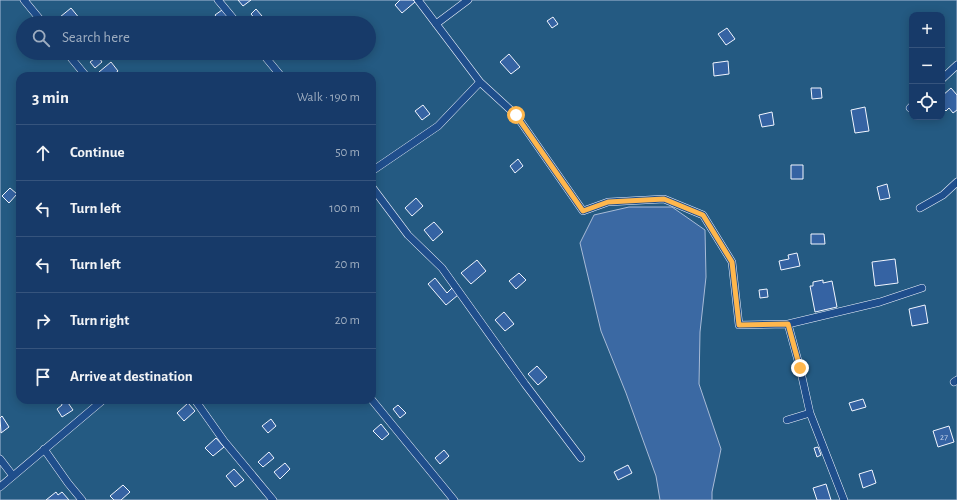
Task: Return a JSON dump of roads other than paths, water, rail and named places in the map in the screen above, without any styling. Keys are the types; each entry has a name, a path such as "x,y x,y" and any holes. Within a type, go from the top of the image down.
{"lane":[{"path":"24,0 37,16"},
{"path":"218,0 231,16"},
{"path":"418,0 480,82 516,115 583,211 608,202 664,199 703,215 732,262 739,325 788,324 880,302 922,288"},
{"path":"436,24 468,0"},
{"path":"73,60 83,72"},
{"path":"268,60 278,72"},
{"path":"945,76 957,65"},
{"path":"376,168 438,126 480,82"},
{"path":"920,208 943,195 957,182"},
{"path":"376,192 408,235 442,268 525,384 581,458"},
{"path":"788,324 810,413 844,500"},
{"path":"0,487 98,404"},
{"path":"198,404 224,441 273,500"},
{"path":"375,404 454,500"},
{"path":"787,420 810,413"},
{"path":"44,449 82,500"},
{"path":"0,459 13,476"}]}
